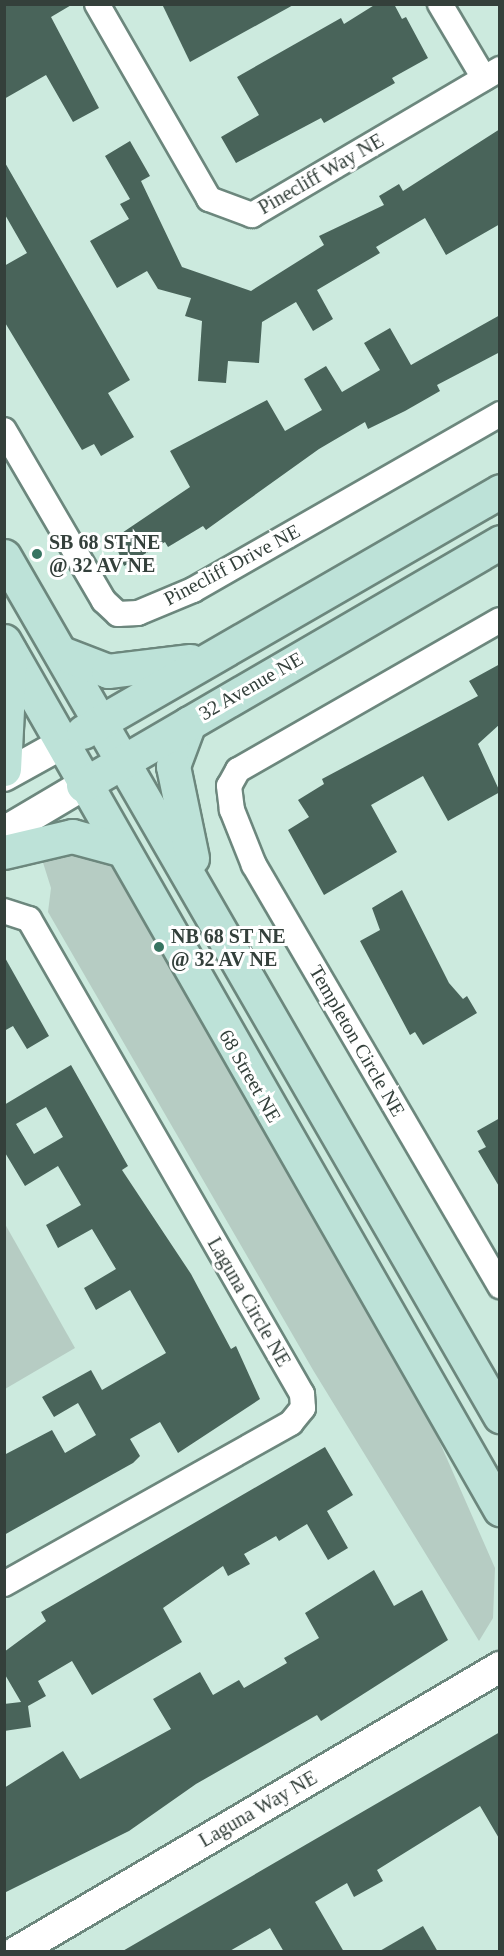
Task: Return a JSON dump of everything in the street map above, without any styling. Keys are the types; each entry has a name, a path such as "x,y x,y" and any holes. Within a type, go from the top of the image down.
{"main road":[{"path":"60,745 500,491"},
{"name":"32 Avenue NE","path":"83,785 500,542"},
{"path":"4,556 500,1416"},
{"path":"4,770 7,646"},
{"name":"68 Street NE","path":"7,646 60,745 499,1510"},
{"path":"61,653 108,671 155,669 218,654"},
{"path":"189,723 173,766 204,900"},
{"path":"4,852 72,836 120,849"}],"street":[{"name":"Pinecliff Way NE","path":"97,4 209,199 252,215 492,74"},
{"path":"440,4 492,74"},
{"name":"Pinecliff Drive NE","path":"4,430 104,601 118,614 138,613 193,590 500,414"},
{"name":"Templeton Circle NE","path":"500,620 238,770 229,786 232,810 254,865 500,1286"},
{"path":"4,776 60,745"},
{"name":"32 Avenue NE","path":"4,832 83,785"},
{"name":"Laguna Circle NE","path":"4,911 29,919 302,1394 303,1408 291,1423 4,1584"},
{"name":"Laguna Way NE","path":"16,1952 500,1668"}],"green space":[{"path":"68,848 101,856 119,875 433,1427 495,1568 493,1618 479,1641 313,1370 48,912 51,888 40,853"},
{"path":"5,1224 75,1348 4,1389"}],"building":[{"path":"4,4 73,4 51,17 99,108 73,122 46,75 4,99"},
{"path":"162,4 295,4 190,62"},
{"path":"376,4 394,4 402,19 406,17 428,58 392,78 395,83 324,123 321,118 236,163 221,137 259,115 237,77 341,18 344,24"},
{"path":"500,129 500,224 446,255 425,218 376,247 380,253 317,290 333,319 313,331 296,302 262,322 259,363 228,361 226,383 198,381 202,321 185,316 191,298 158,289 147,271 117,288 90,241 129,219 120,204 130,199 105,156 130,141 150,176 141,181 182,267 251,291 324,245 319,236 384,205 379,196 399,184 403,191"},
{"path":"4,161 130,380 108,393 134,437 101,456 94,444 82,450 4,321 4,266 27,253 4,213"},
{"path":"500,315 500,352 437,385 440,391 405,411 368,429 365,422 319,449 206,530 203,526 168,547 165,542 124,566 113,539 190,487 170,451 267,400 285,431 322,410 304,379 326,366 342,392 380,370 364,343 390,328 411,365"},
{"path":"500,664 500,724 478,744 500,792 448,821 423,776 371,805 397,852 324,895 288,830 309,817 298,800 324,784 322,779 478,696 469,681"},
{"path":"402,890 449,983 463,999 467,996 477,1013 423,1045 415,1032 410,1035 360,941 380,930 372,908"},
{"path":"4,956 49,1036 27,1049 13,1026 4,1031"},
{"path":"71,1065 128,1166 122,1170 191,1274 231,1349 236,1346 260,1399 178,1453 160,1422 130,1439 140,1456 133,1463 4,1535 4,1455 52,1430 65,1453 96,1435 78,1403 54,1417 42,1397 91,1370 102,1390 166,1353 130,1290 96,1310 84,1288 116,1269 92,1229 58,1248 46,1225 81,1205 58,1166 25,1186 4,1151 4,1105","holes":["46,1107 63,1137 34,1154 16,1124"]},
{"path":"500,1118 500,1188 478,1151 486,1147 477,1131"},
{"path":"325,1447 353,1495 327,1511 348,1548 328,1560 307,1524 279,1541 276,1536 244,1554 250,1564 228,1576 223,1566 163,1608 182,1642 92,1695 72,1661 38,1681 46,1696 28,1706 31,1727 4,1731 4,1704 21,1702 4,1673 4,1652 46,1621 41,1612"},
{"path":"374,1570 394,1606 422,1590 448,1640 321,1721 317,1715 196,1784 129,1831 4,1893 4,1788 63,1751 80,1779 171,1729 153,1699 200,1672 213,1695 239,1680 244,1688 287,1663 284,1658 319,1638 305,1613"},
{"path":"500,1732 500,1840 480,1806 377,1870 383,1881 354,1897 347,1883 315,1902 344,1952 284,1952 270,1928 228,1952 121,1952"},
{"path":"423,1926 438,1952 378,1952"}],"place":[{"name":"SB 68 ST NE @ 32 AV NE","path":"37,554"},
{"name":"NB 68 ST NE @ 32 AV NE","path":"159,947"}]}
